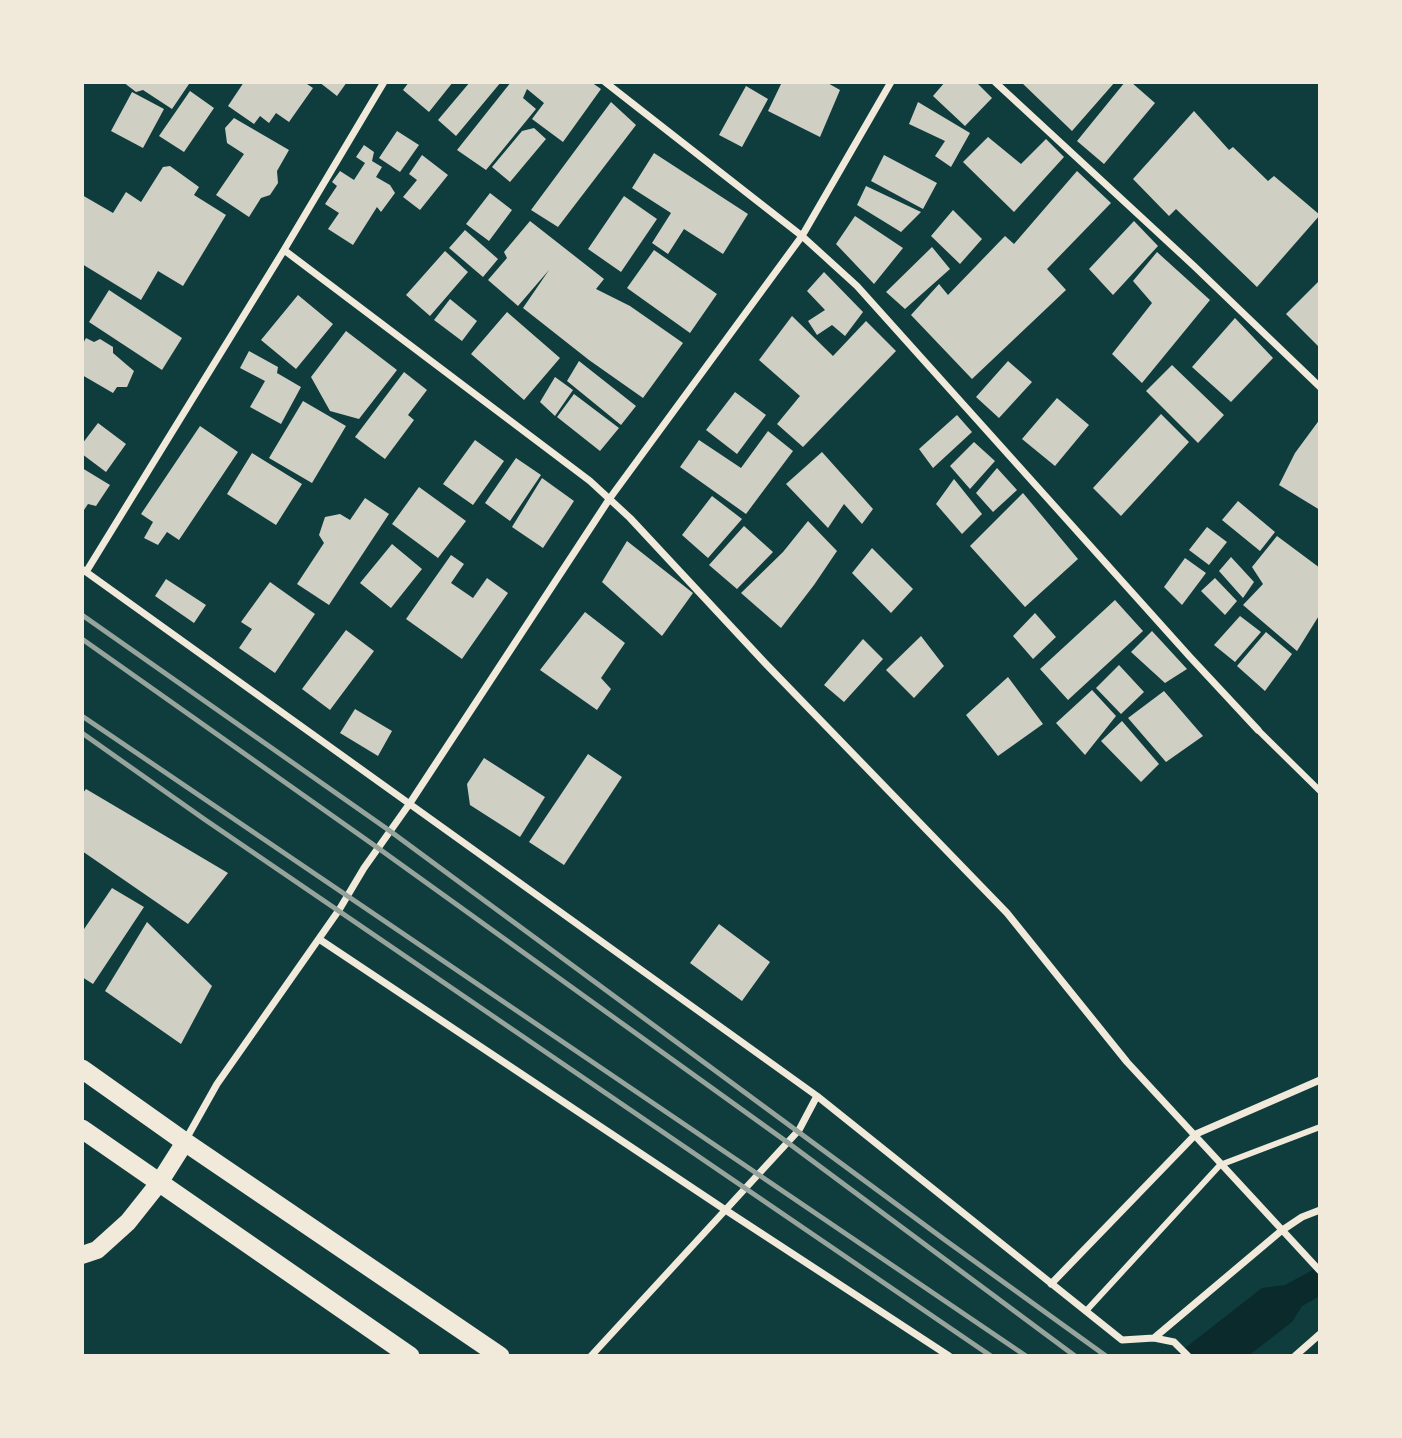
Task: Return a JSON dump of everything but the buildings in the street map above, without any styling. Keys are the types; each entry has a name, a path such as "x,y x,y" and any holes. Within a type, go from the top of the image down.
{"highway":[{"path":"82,1069 500,1356"},
{"path":"82,1129 410,1356"}],"main road":[{"path":"82,1255 97,1250 128,1222 159,1183 185,1142"}],"street":[{"path":"384,82 284,250 84,570 817,1097 1122,1340 1154,1338 1174,1342 1188,1356"},
{"path":"605,82 802,236 857,286 1258,730 1320,792"},
{"path":"185,1142 218,1084 410,803 610,498 802,236 891,82"},
{"path":"995,82 1320,387"},
{"path":"284,250 610,498 1007,913 1127,1062 1196,1133 1220,1165 1320,1270"},
{"path":"319,939 949,1356"},
{"path":"1051,1284 1196,1133 1320,1080"},
{"path":"591,1356 799,1130 817,1097"},
{"path":"1086,1311 1220,1165 1320,1127"},
{"path":"1154,1338 1281,1231 1302,1217 1320,1210"},
{"path":"1295,1356 1320,1334"}],"water":[{"path":"1320,1266 1320,1296 1302,1306 1292,1322 1248,1356 1175,1356 1262,1288 1285,1285"}],"railway":[{"path":"82,615 390,831 1106,1356"},
{"path":"82,639 787,1142 1075,1356"},
{"path":"82,716 1026,1356"},
{"path":"82,733 991,1356"}]}
